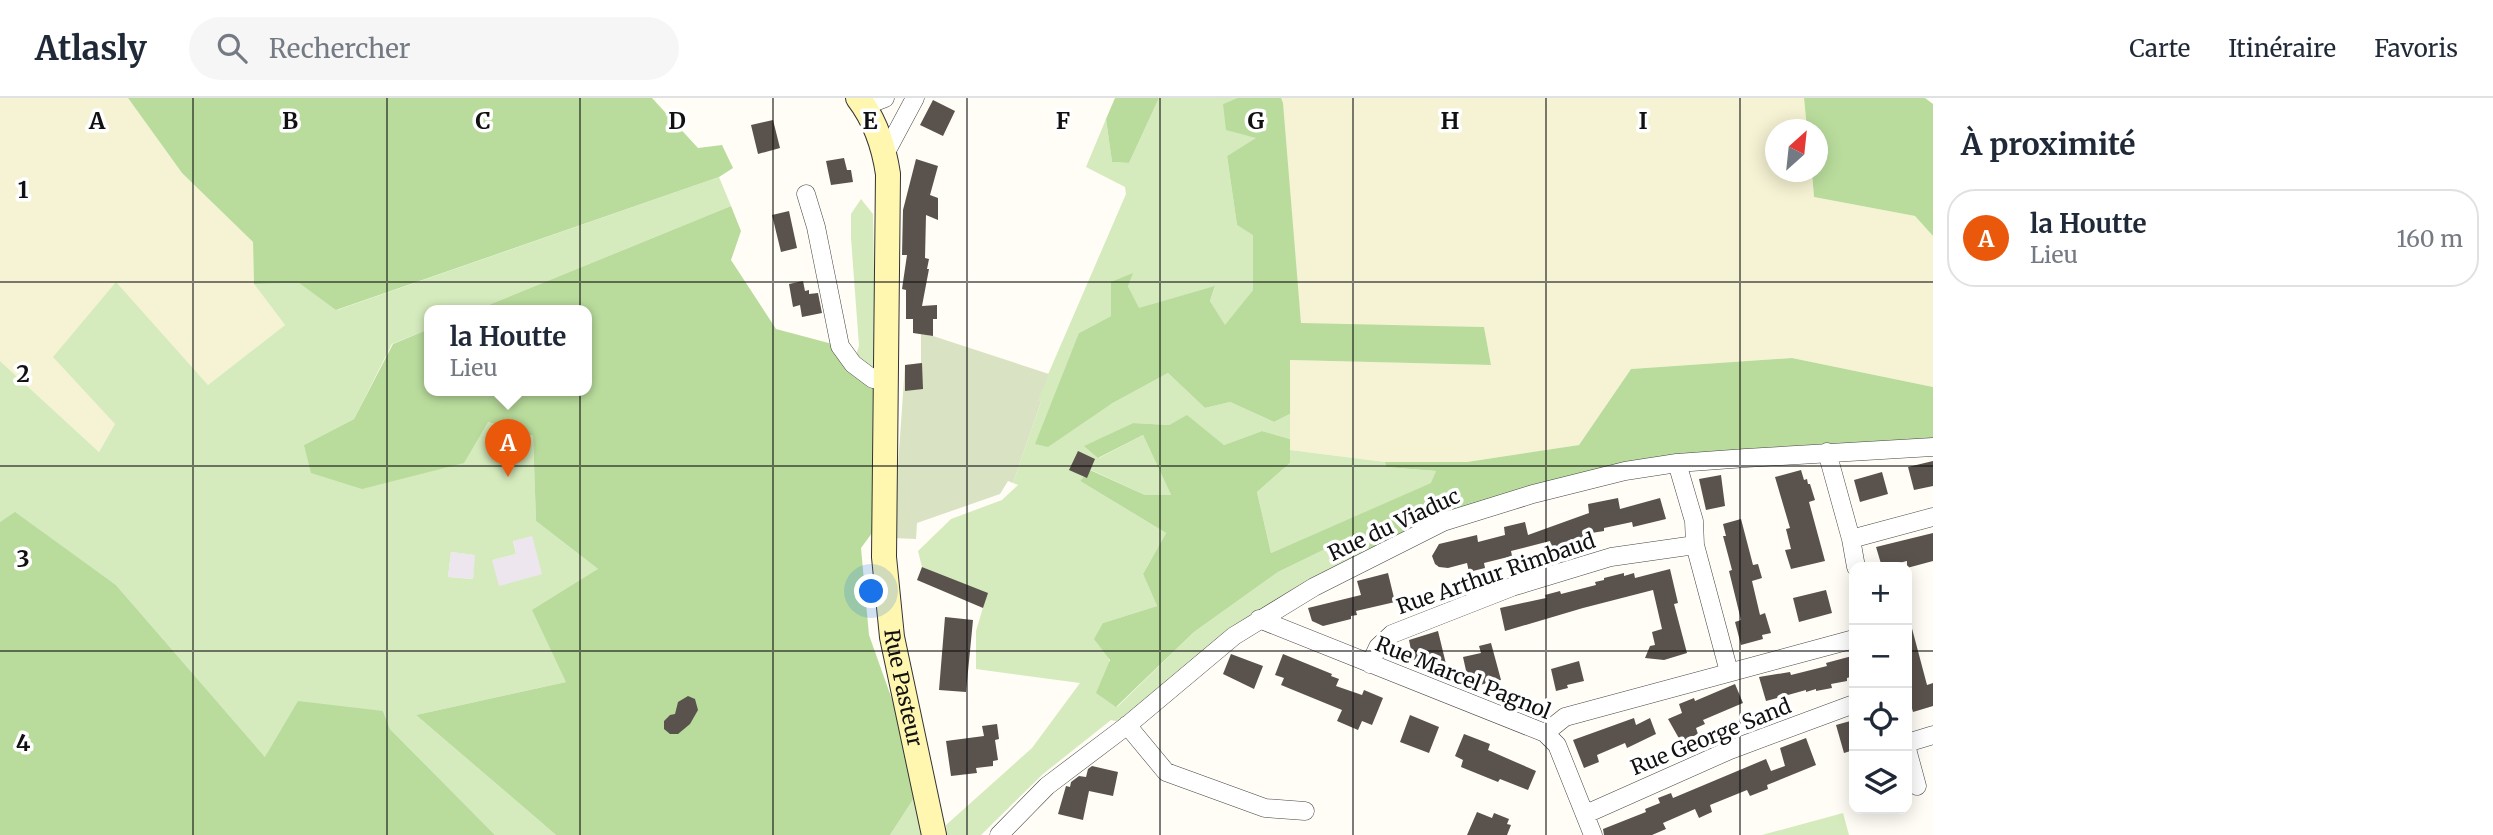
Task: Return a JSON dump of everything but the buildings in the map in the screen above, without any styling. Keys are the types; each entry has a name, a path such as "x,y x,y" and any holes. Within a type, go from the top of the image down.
{"main road":[{"name":"Rue Pasteur","path":"869,101 885,154 888,174 884,557 886,596 892,637 934,831"}],"street":[{"path":"885,154 915,98"},
{"path":"806,194 816,228 840,346 853,364 873,379 887,380"},
{"name":"Rue du Viaduc","path":"999,835 1047,786 1127,725 1234,636 1314,587 1443,522 1625,471 1677,463 1933,447"},
{"path":"1827,452 1855,562"},
{"path":"1677,463 1694,521 1695,545 1729,672"},
{"path":"1851,539 1933,517"},
{"name":"Rue Arthur Rimbaud","path":"1370,664 1378,647 1392,634 1512,587 1611,557 1695,545"},
{"name":"Rue Marcel Pagnol","path":"1259,619 1545,733 1557,745 1593,835"},
{"path":"1545,733 1564,717 1849,640"},
{"name":"Rue George Sand","path":"1586,814 1730,750 1849,707"},
{"path":"1127,725 1166,772 1265,808 1305,811"},
{"path":"1912,741 1933,735"},
{"path":"1908,751 1917,786"}],"shaded area":[{"path":"0,98 128,98 182,173 253,242 254,284 285,325 208,385 116,283 115,424 99,452 0,361"},
{"path":"1281,98 1804,98 1806,119 1765,119 1765,182 1813,182 1814,197 1915,216 1933,236 1933,387 1792,358 1631,369 1579,445 1467,462 1385,462 1290,450 1290,360 1491,365 1484,327 1301,324"},
{"path":"532,535 543,574 498,587 491,560 516,554 513,540"},
{"path":"451,552 476,555 473,579 448,577"}],"green space":[{"path":"128,98 652,98 698,148 722,145 733,168 719,177 336,310 299,283 254,284 253,242 182,173"},
{"path":"1115,98 1159,98 1129,163 1112,162 1106,119"},
{"path":"1159,98 1237,98 1223,104 1257,138 1227,156 1237,225 1253,234 1253,290 1225,326 1210,301 1215,287 1139,309 1128,286 1111,316 1079,333 1111,404 1168,373 1205,408 1230,402 1274,422 1290,414 1290,439 1262,431 1224,445 1187,416 1169,425 1133,423 1085,446 1099,458 1143,435 1171,495 1145,495 1091,470 1080,481 1166,533 1143,574 1157,606 1103,623 1117,707 1194,632 1278,572 1346,539 1382,553 1314,587 1129,724 1111,720 1043,774 981,835 947,835 946,825 1032,748 1080,683 976,669 976,631 987,594 922,567 918,551 951,519 1002,500 1018,485 1013,483 1041,402 1037,400 1126,194 1125,187 1086,167 1106,119 1112,162 1129,163"},
{"path":"1237,98 1281,98 1283,103 1301,323 1484,327 1491,365 1290,360 1290,414 1274,422 1230,402 1205,408 1168,373 1111,404 1048,447 1035,444 1079,333 1111,316 1111,282 1133,273 1128,286 1139,308 1215,286 1210,301 1225,325 1253,290 1253,235 1237,225 1227,156 1256,138 1226,130 1223,104"},
{"path":"1804,98 1925,98 1933,104 1933,236 1915,216 1814,197 1813,182 1828,182 1828,119 1806,119"},
{"path":"719,177 731,206 489,305 424,305 424,331 392,344 354,419 304,445 488,422 533,436 536,521 598,569 566,682 416,715 556,835 495,835 390,729 383,711 266,758 116,585 15,513 0,522 0,361 99,452 115,424 53,357 116,282 208,385 285,325 254,284 299,283 337,310","holes":["532,536 542,574 499,586 492,560 516,554 513,541","451,552 475,555 473,579 448,577"]},
{"path":"861,199 873,214 876,380 853,364 859,346 851,214"},
{"path":"731,206 741,231 731,260 776,329 840,346 873,379 872,533 861,548 869,635 895,708 914,798 890,835 556,835 416,715 566,682 532,610 598,569 536,521 533,436 488,422 464,463 362,489 311,473 304,445 354,419 393,344 424,331 424,396 592,396 592,305 489,305"},
{"path":"921,334 1049,374 1038,400 1041,402 1013,483 1008,481 1000,494 917,523 916,539 893,538 905,365 921,363"},
{"path":"1792,358 1933,387 1933,447 1746,458 1533,494 1382,553 1346,539 1278,572 1194,632 1116,707 1096,693 1110,660 1094,639 1103,623 1157,606 1143,574 1166,533 1080,481 1090,470 1145,495 1171,495 1143,435 1098,458 1084,446 1133,423 1169,425 1187,415 1224,445 1262,431 1290,439 1290,463 1257,492 1271,553 1431,483 1436,471 1386,467 1385,462 1467,462 1579,445 1631,369"},
{"path":"1290,450 1385,462 1386,467 1436,471 1432,483 1271,553 1257,492 1290,463"},
{"path":"15,512 116,585 265,757 298,701 383,711 390,729 495,835 0,835 0,522"},
{"path":"914,798 918,805 922,835 890,835"},
{"path":"1843,813 1849,835 1762,835"}],"place":[{"name":"la Houtte","path":"508,477"}]}
